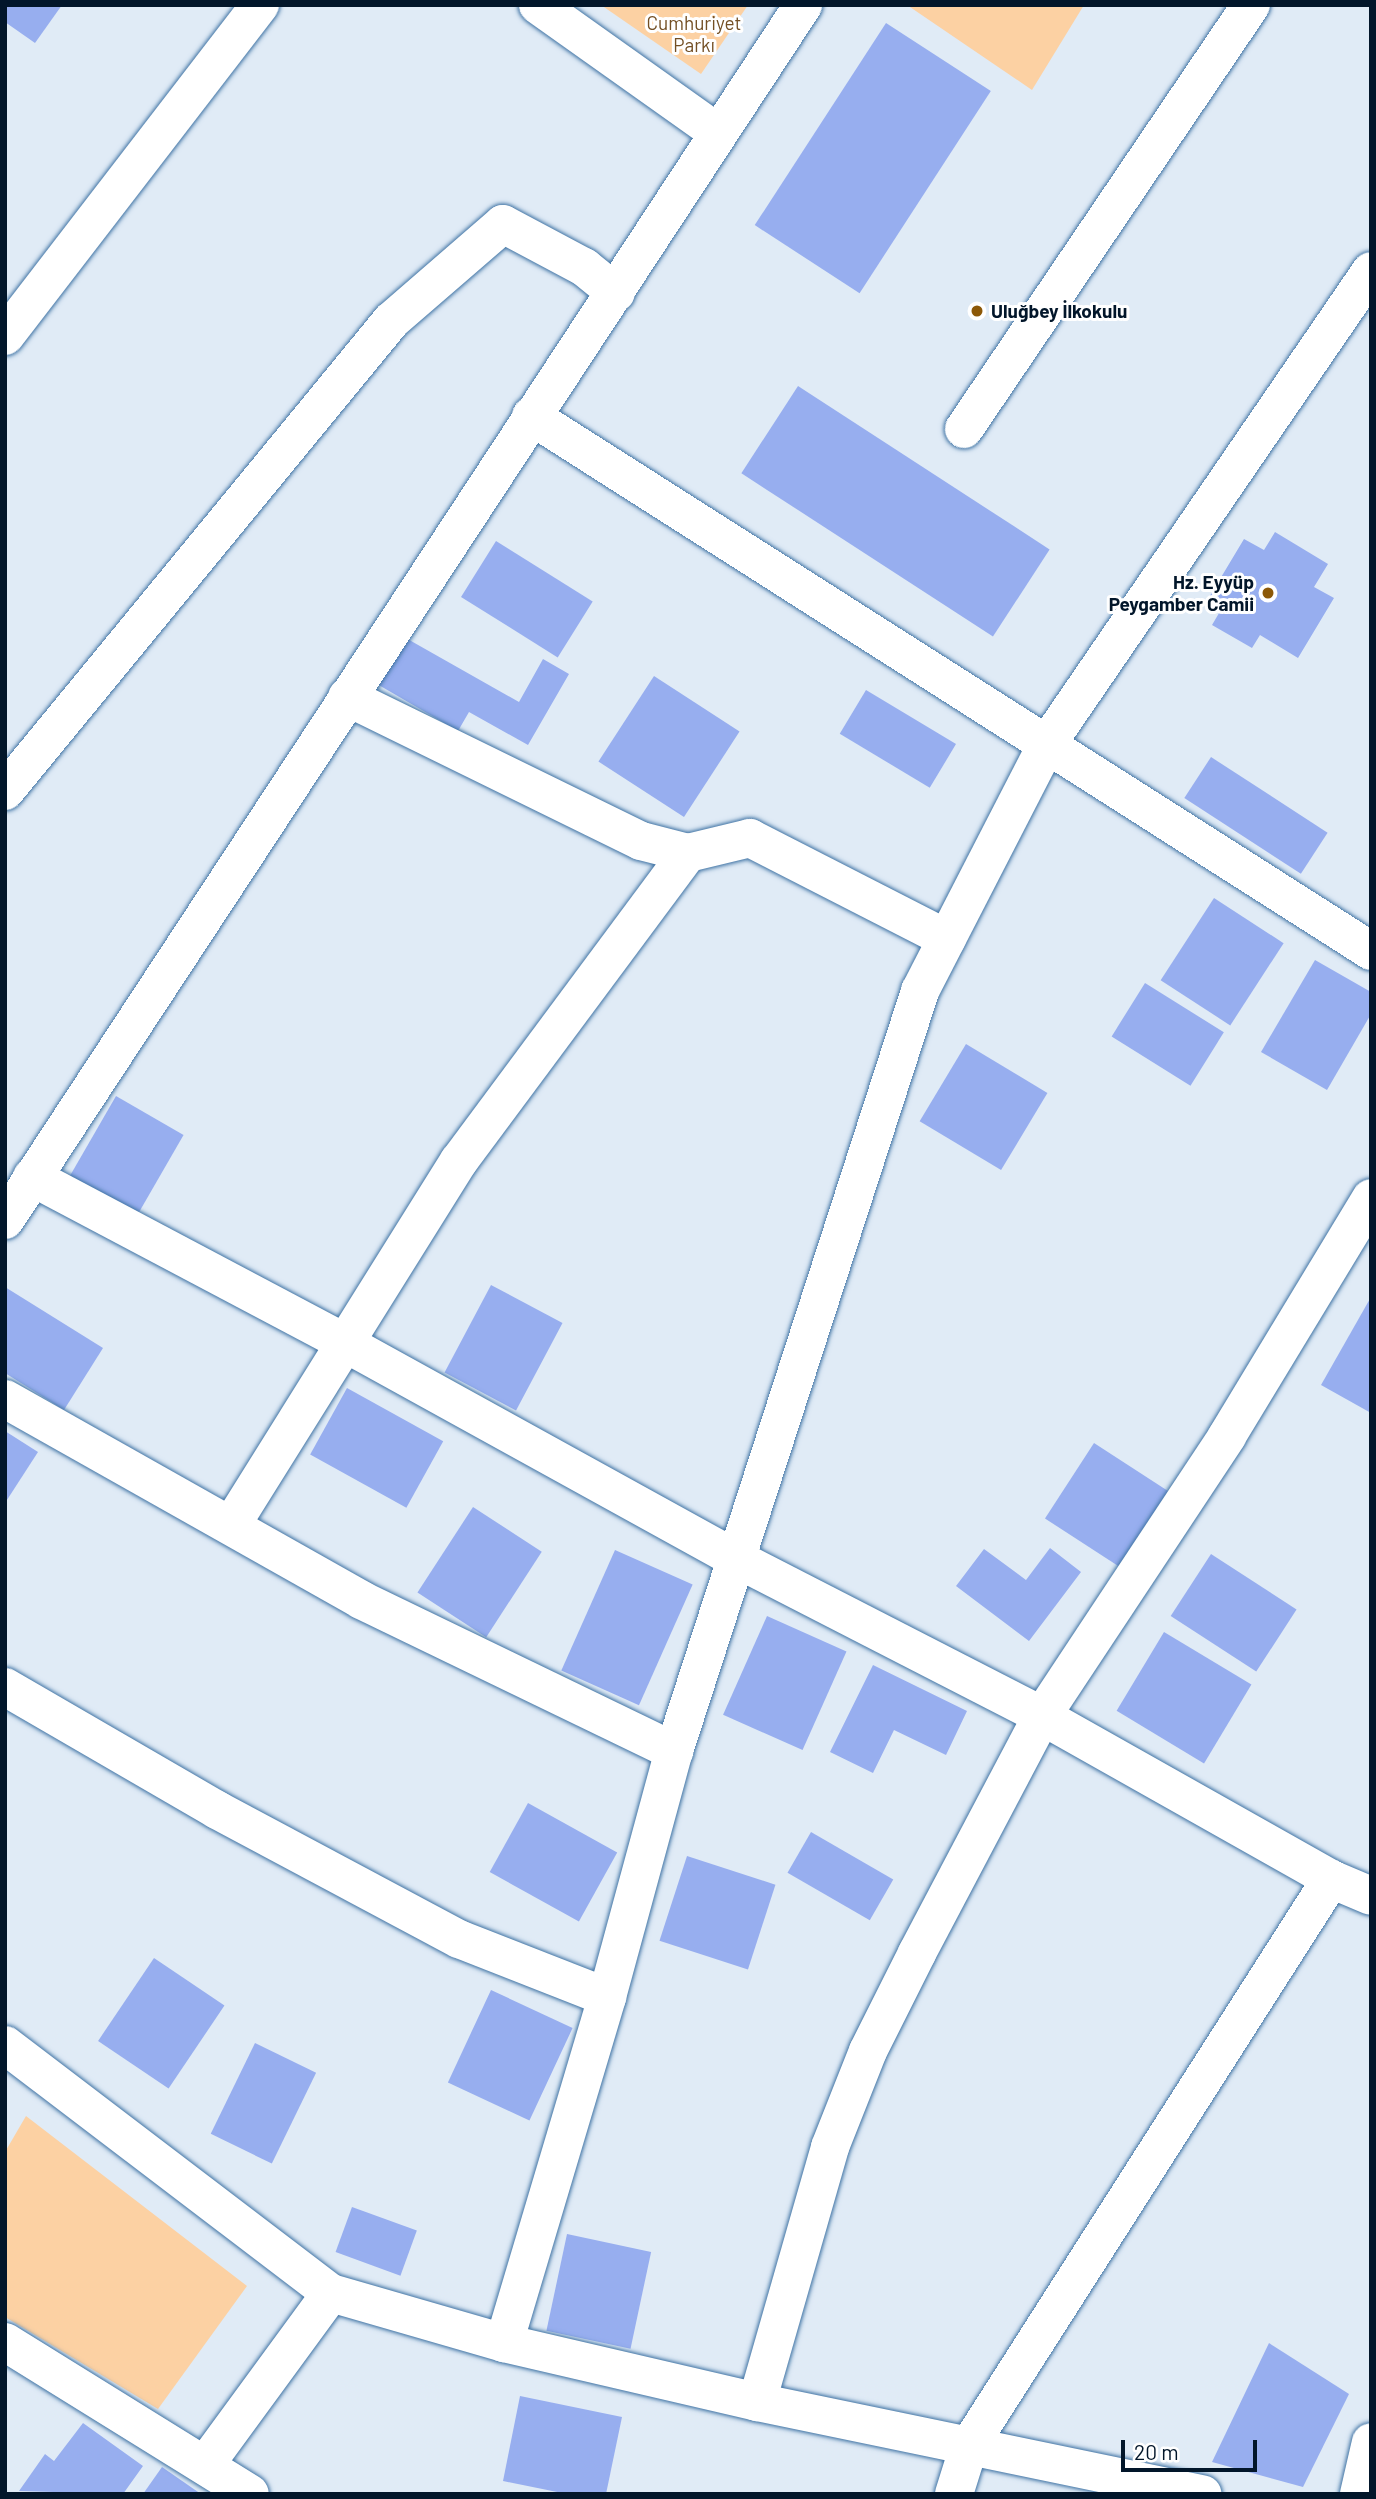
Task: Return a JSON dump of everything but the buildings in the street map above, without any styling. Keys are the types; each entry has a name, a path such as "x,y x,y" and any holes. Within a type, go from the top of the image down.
{"street":[{"path":"5,335 260,5"},
{"path":"538,5 717,132"},
{"path":"5,1220 531,416 616,293 717,132 803,5"},
{"path":"964,429 1251,5"},
{"path":"5,791 391,321 503,224 584,267 616,293"},
{"path":"504,2343 607,1997 674,1751 920,992 1047,744 1371,271"},
{"path":"531,416 1371,951"},
{"path":"347,697 642,841 688,853 750,838 947,939"},
{"path":"232,1524 459,1161 688,853"},
{"path":"32,1177 345,1343 737,1559 1042,1716 1331,1879 1371,1896"},
{"path":"757,2402 830,2147 868,2051 1042,1716 1227,1436 1371,1198"},
{"path":"5,1399 232,1524 360,1600 674,1751"},
{"path":"5,1686 217,1810 459,1939 607,1997"},
{"path":"954,2494 969,2446 1331,1879"},
{"path":"10,2060 331,2293 504,2343 757,2402 1203,2494"},
{"path":"205,2465 331,2293"},
{"path":"5,2342 250,2494"},
{"path":"1359,2494 1371,2442"}],"green space":[{"name":"Cumhuriyet Parkı","path":"601,5 748,5 701,74"},
{"path":"907,5 1084,5 1032,90"},
{"path":"26,2116 247,2286 158,2409 5,2317 5,2152"}],"place":[{"name":"Uluğbey İlkokulu","path":"977,311"},
{"name":"Hz. Eyyüp Peygamber Camii","path":"1268,593"}]}
